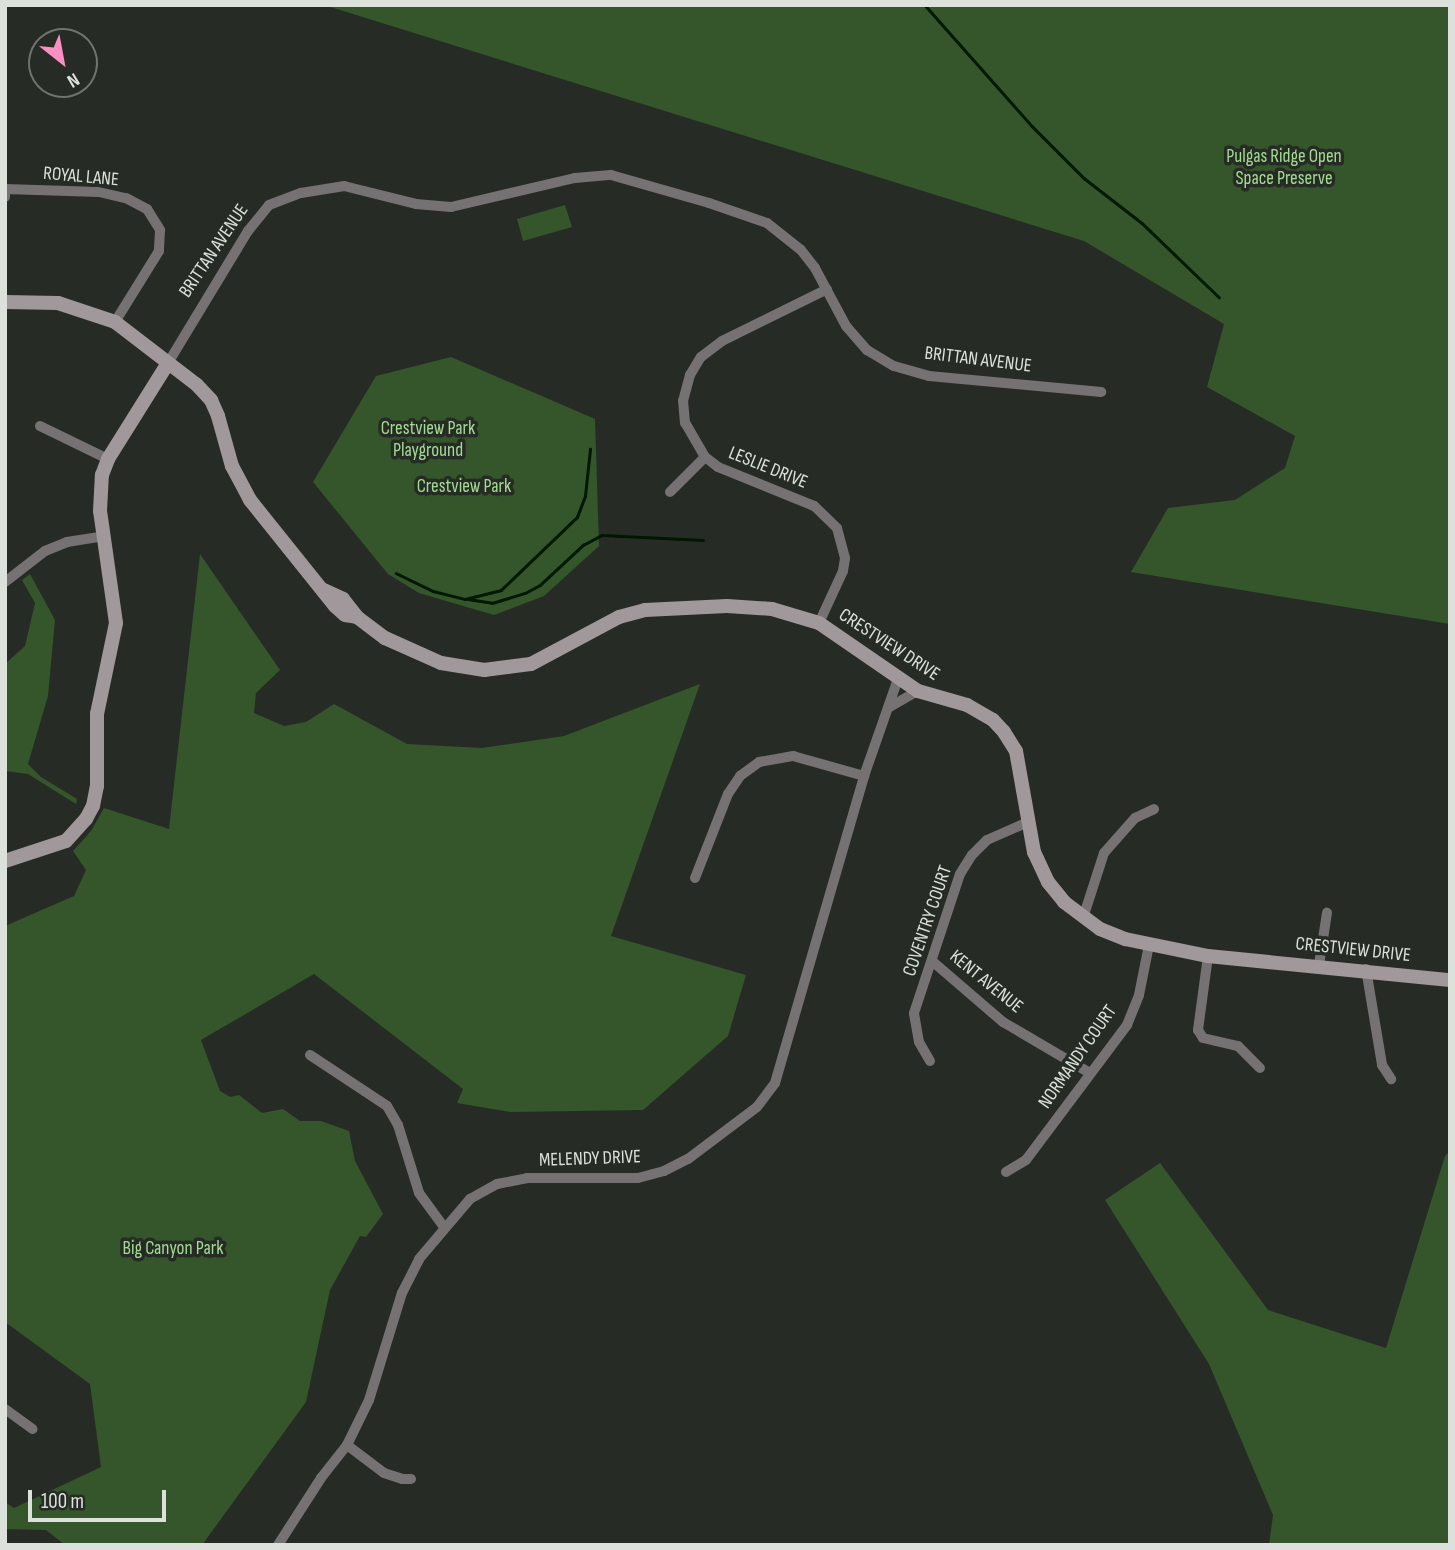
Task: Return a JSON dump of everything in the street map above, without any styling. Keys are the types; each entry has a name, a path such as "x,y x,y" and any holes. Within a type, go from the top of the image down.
{"street":[{"name":"BRITTAN AVENUE","path":"5,860 66,841 76,832 93,806 97,786 97,714 116,624 103,536 101,489 108,458 241,242 268,205 301,193 344,186 416,204 451,207 575,178 611,176 709,203 767,223 800,250 827,289 846,326 867,350 894,366 929,376 1101,392"},
{"name":"ROYAL LANE","path":"5,198 5,189 113,194 136,202 154,218 160,230 159,251 115,322"},
{"name":"LESLIE DRIVE","path":"819,623 843,571 845,558 836,528 814,506 718,467 705,457 685,423 683,401 690,375 701,357 722,341 827,289"},
{"name":"CRESTVIEW DRIVE","path":"5,302 58,303 115,322 168,362 211,400 232,466 250,500 345,615 357,617 385,638 441,663 484,670 531,664 619,617 645,610 727,606 772,608 819,623 918,691 967,705 993,720 1016,751 1034,852 1048,882 1063,902 1100,929 1149,944 1208,956 1450,979"},
{"path":"40,426 108,458"},
{"path":"670,492 705,457"},
{"path":"5,582 45,551 67,542 103,536"},
{"name":"MELENDY DRIVE","path":"278,1545 321,1478 347,1445 369,1400 402,1293 419,1259 470,1199 497,1184 527,1178 638,1178 664,1171 688,1159 757,1107 775,1083 786,1053 864,776 899,676"},
{"path":"888,708 918,691"},
{"path":"695,878 728,794 740,776 759,762 793,756 864,776"},
{"path":"1083,918 1104,853 1135,818 1154,809"},
{"name":"COVENTRY COURT","path":"930,1061 919,1042 914,1013 960,874 972,855 1000,832 1028,822"},
{"path":"1319,965 1328,913"},
{"name":"NORMANDY COURT","path":"1006,1172 1026,1160 1126,1025 1139,995 1149,944"},
{"path":"1208,956 1198,1030 1203,1038 1238,1046 1260,1068"},
{"name":"KENT AVENUE","path":"932,961 1003,1022 1090,1073"},
{"path":"1366,969 1382,1065 1391,1079"},
{"path":"310,1055 387,1106 398,1125 419,1194 444,1227"},
{"path":"5,1409 33,1429"},
{"path":"347,1445 384,1473 411,1479"}],"green space":[{"name":"Pulgas Ridge Open Space Preserve","path":"324,5 1450,5 1450,624 1131,572 1168,508 1235,500 1285,468 1295,436 1207,387 1224,324 1084,241"},
{"path":"565,205 572,227 523,241 517,219"},
{"name":"Crestview Park","path":"451,357 595,419 599,546 544,596 494,615 419,593 388,574 313,482 376,376"},
{"name":"Big Canyon Park","path":"200,554 280,670 256,693 254,713 284,726 306,722 334,704 407,744 482,748 564,736 700,684 611,936 746,975 728,1036 643,1110 510,1112 457,1103 463,1089 314,974 201,1040 220,1091 230,1097 239,1095 262,1113 283,1109 300,1121 321,1121 349,1131 355,1161 383,1214 366,1237 360,1236 330,1290 306,1402 202,1545 65,1545 46,1530 5,1529 5,1502 14,1508 101,1467 90,1384 5,1322 5,926 74,896 86,870 73,851 91,831 104,808 169,829"},
{"path":"30,574 55,620 48,696 28,764 41,777 77,799 76,804 28,774 5,771 5,664 25,646 35,603 22,580"},
{"path":"1450,1151 1450,1545 1269,1545 1273,1515 1209,1364 1105,1200 1160,1163 1268,1310 1386,1348 1445,1156"}],"waterway":[{"path":"925,5 1032,126 1084,178 1142,223 1219,297"},
{"path":"396,573 433,591 465,599 501,590 577,517 585,496 590,449"},
{"path":"468,599 492,603 525,593 540,585 583,545 602,535 703,540"}],"park label":[{"name":"Crestview Park Playground","path":"428,440"}]}
